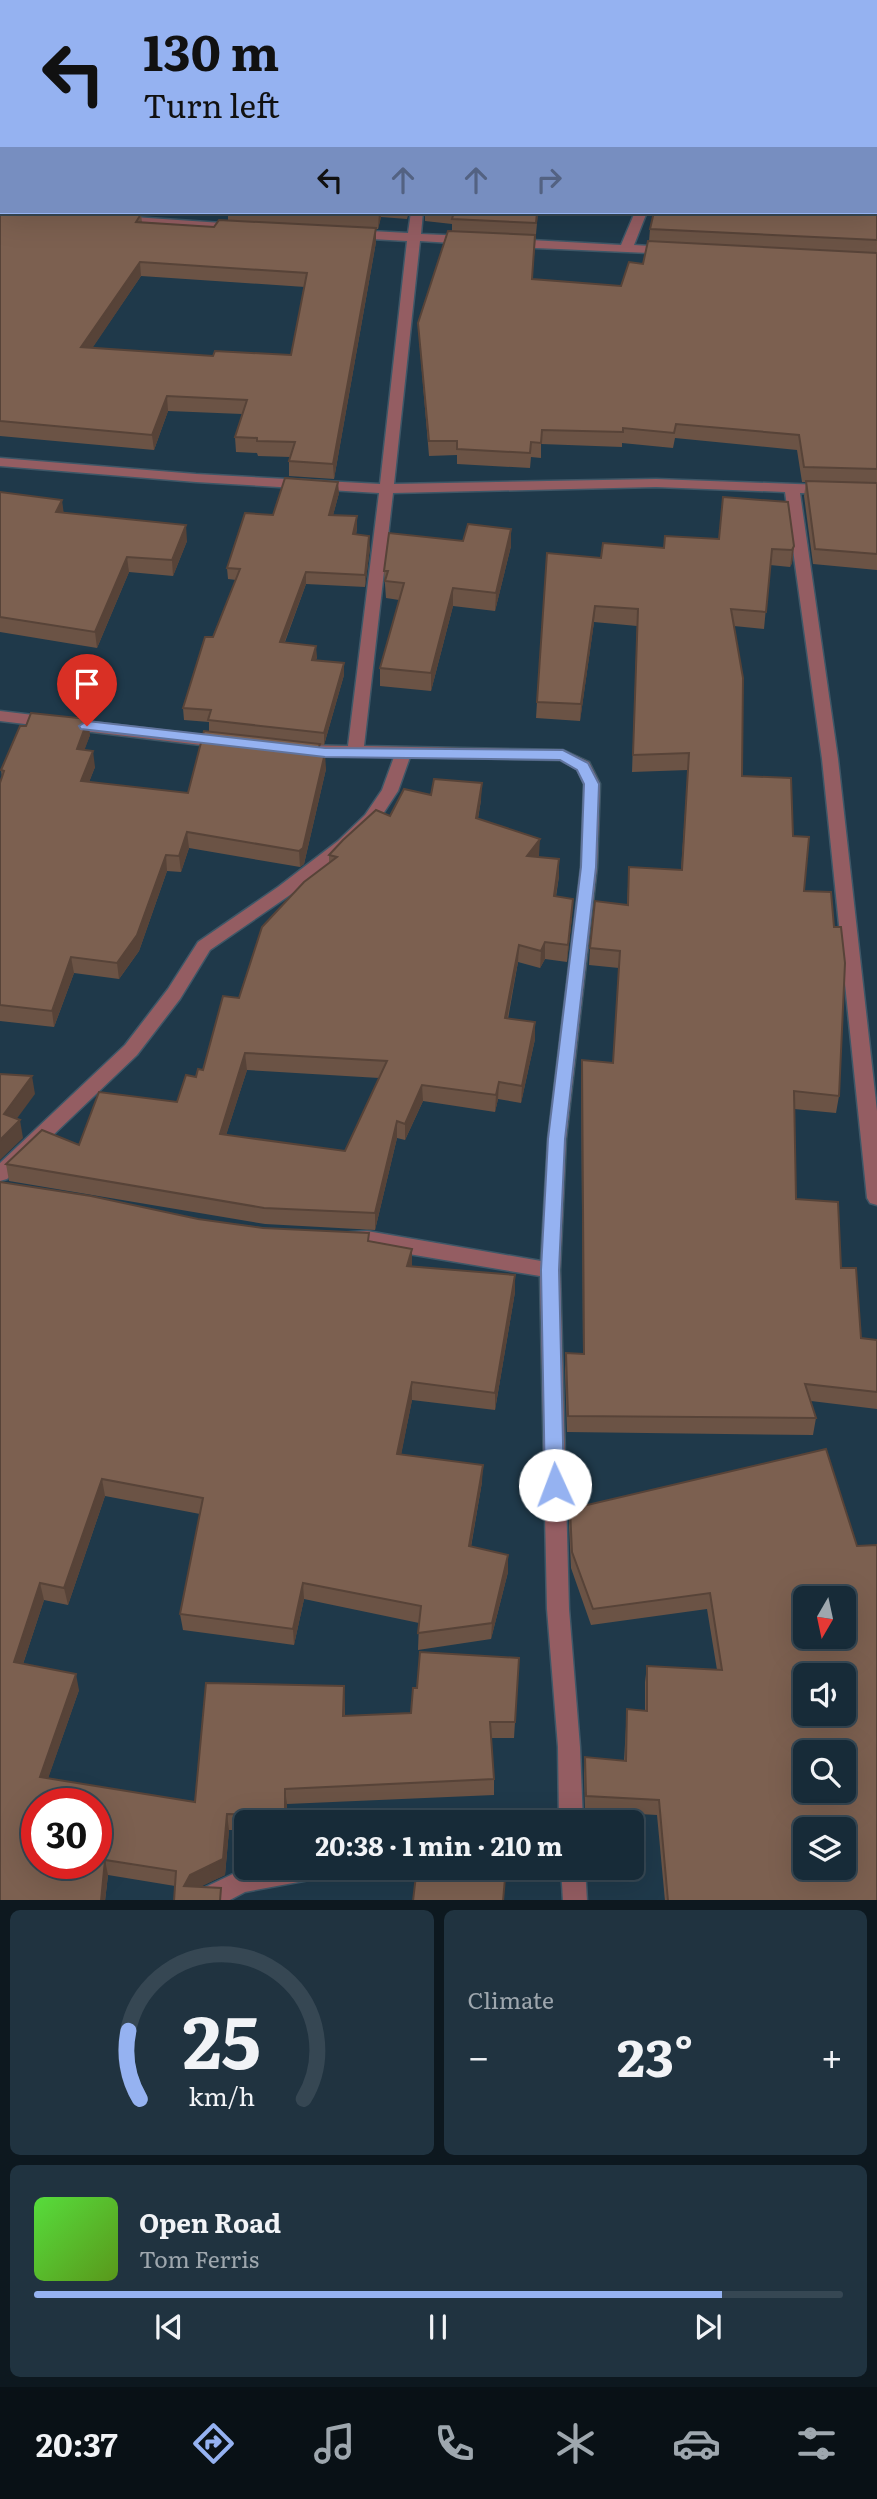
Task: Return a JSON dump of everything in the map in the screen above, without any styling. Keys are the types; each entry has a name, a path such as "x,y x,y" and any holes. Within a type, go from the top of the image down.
{"street":[{"path":"180,225 185,214"},
{"path":"355,753 369,648 384,489 407,320 417,214"},
{"path":"626,249 639,214"},
{"path":"104,219 248,228"},
{"path":"345,233 683,252"},
{"path":"0,462 196,478 384,489 656,483 877,491"},
{"path":"792,487 830,759 877,1198"},
{"path":"0,716 248,746"},
{"path":"287,749 355,753 563,755 583,766 592,784 589,867 557,1139 550,1270 558,1609 569,1747 571,1810"},
{"path":"0,1174 131,1050 174,994 204,946 284,891 344,845 371,819 390,791 403,753"},
{"path":"327,1237 367,1239 550,1270"},
{"path":"201,1900 248,1880"},
{"path":"574,1880 575,1900"}],"building":[{"path":"0,214 141,214 136,222 214,227 219,220 376,228 333,464 289,461 295,442 257,441 257,438 235,437 247,400 167,396 152,435 0,421","holes":["140,262 307,273 291,355 215,351 213,356 81,347"]},
{"path":"453,214 537,214 536,223 452,219"},
{"path":"654,214 877,214 877,240 650,229"},
{"path":"448,231 535,235 532,279 621,286 629,262 643,264 648,241 877,253 877,469 804,467 799,435 676,424 674,433 623,428 623,432 542,430 541,443 531,442 530,453 457,449 457,441 429,441 418,323"},
{"path":"285,478 338,482 329,515 357,516 353,534 369,536 365,575 306,572 280,642 316,646 312,660 344,663 324,733 208,720 211,710 183,708 205,637 213,637 240,569 227,568 245,513 273,515"},
{"path":"806,481 877,483 877,554 815,549"},
{"path":"0,492 62,500 56,512 186,525 172,560 127,557 95,632 0,617"},
{"path":"723,497 788,502 794,546 792,550 772,549 766,612 731,609 743,678 742,776 791,778 793,836 809,837 804,891 831,892 834,927 841,927 845,963 839,1096 794,1091 796,1199 838,1202 841,1268 856,1268 861,1338 877,1340 877,1392 805,1384 816,1418 568,1416 566,1353 584,1354 582,1060 613,1063 620,951 590,948 595,901 628,905 629,867 682,870 689,753 633,755 638,609 595,606 581,704 537,702 547,553 601,558 603,543 664,548 665,536 719,539"},
{"path":"468,524 511,529 496,593 453,588 431,673 380,668 404,583 385,581 388,571 384,571 389,533 463,541"},
{"path":"31,713 88,719 77,749 93,751 81,781 188,793 204,731 320,744 317,752 325,753 303,848 299,851 187,832 179,856 166,855 137,935 117,963 71,957 52,1011 0,1005 0,783 4,771 1,770 20,726 26,726"},
{"path":"434,779 482,783 476,818 540,839 527,856 559,859 554,896 573,899 568,945 545,942 541,951 519,945 505,1018 535,1022 522,1086 499,1082 496,1095 422,1085 405,1124 397,1121 375,1213 264,1208 6,1164 42,1130 79,1145 99,1092 177,1102 186,1075 196,1077 198,1069 203,1070 223,996 239,998 262,927 304,882 337,857 329,855 376,810 390,816 404,789 431,795","holes":["245,1053 387,1061 345,1151 220,1134"]},
{"path":"0,1074 32,1076 4,1114 20,1120 0,1140"},
{"path":"0,1182 91,1196 198,1219 263,1228 369,1233 368,1241 412,1249 407,1266 515,1275 495,1393 412,1382 397,1454 483,1465 469,1546 508,1555 492,1623 418,1633 421,1606 303,1583 293,1629 180,1614 203,1498 102,1479 64,1588 40,1583 14,1662 76,1674 40,1777 108,1788 21,1788 21,1879 103,1879 101,1900 0,1900"},
{"path":"826,1449 857,1546 877,1545 877,1900 668,1900 659,1800 586,1796 585,1757 626,1761 627,1709 647,1711 647,1666 722,1670 710,1593 593,1609 572,1552 570,1509"},
{"path":"420,1652 519,1658 515,1722 490,1722 494,1779 285,1789 285,1810 234,1810 234,1814 227,1814 223,1859 190,1875 184,1886 221,1888 220,1900 174,1900 176,1871 112,1861 112,1789 195,1802 206,1683 344,1686 343,1716 411,1713 413,1688 417,1688"},
{"path":"415,1880 505,1880 503,1900 413,1900"}],"route":[{"path":"87,726 325,752 563,755 583,766 592,784 589,867 557,1139 550,1270 555,1485"}]}
